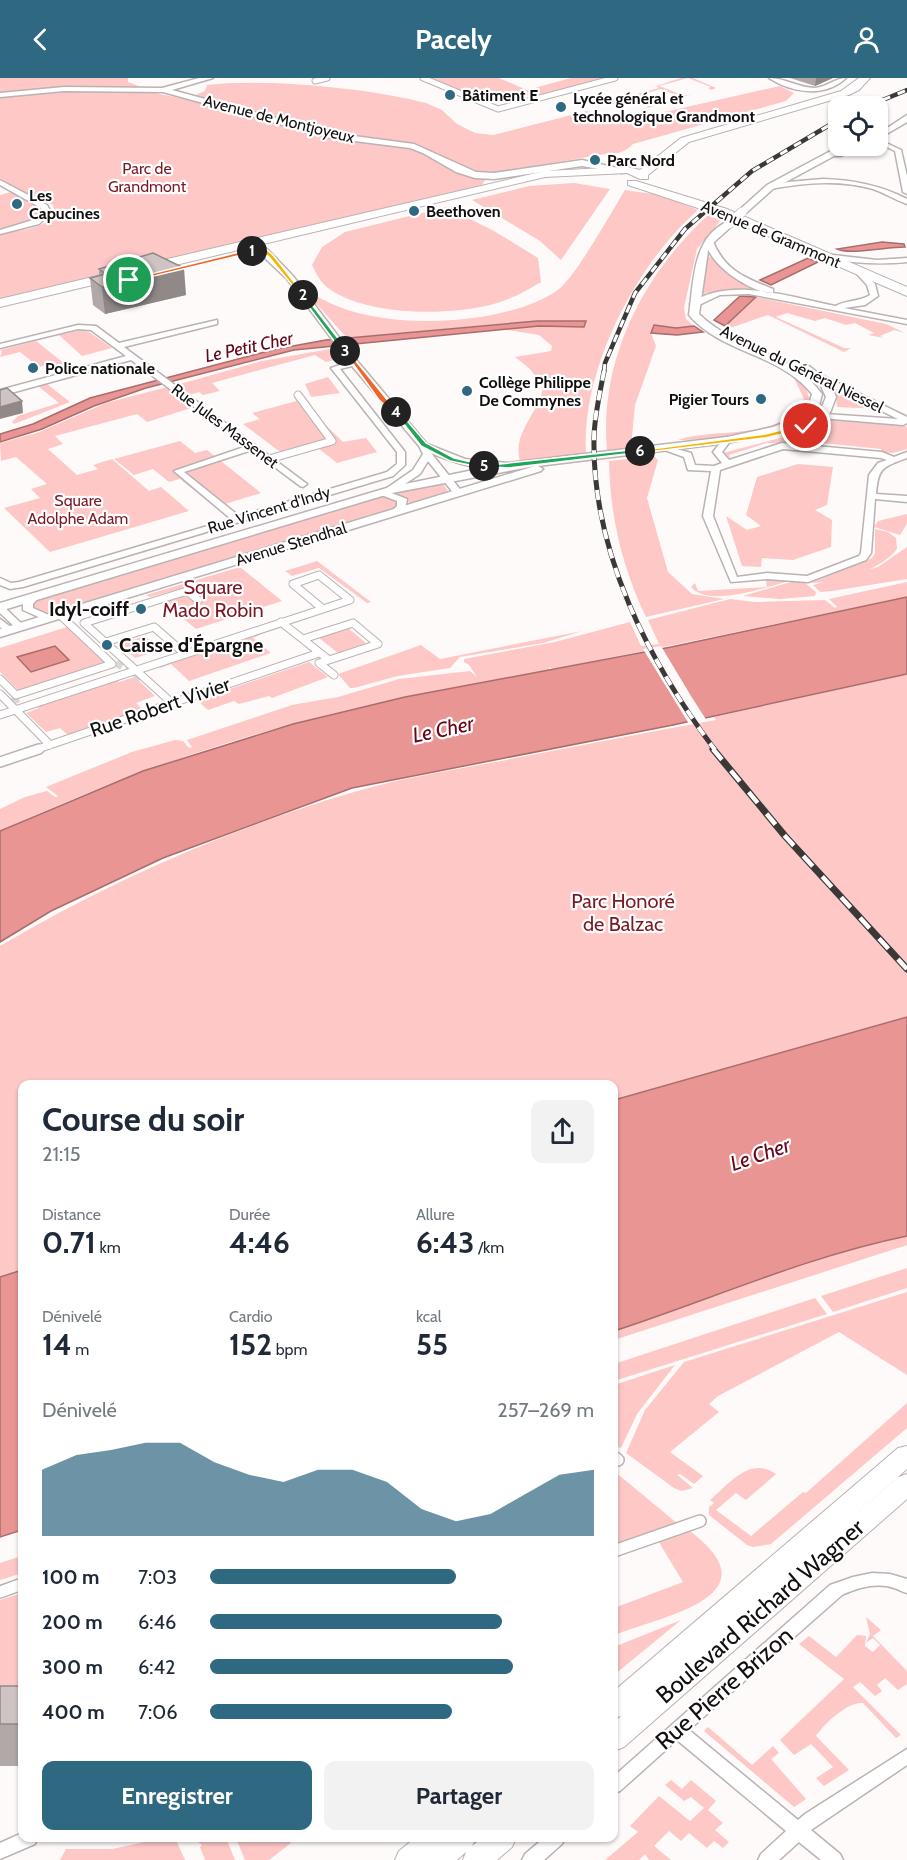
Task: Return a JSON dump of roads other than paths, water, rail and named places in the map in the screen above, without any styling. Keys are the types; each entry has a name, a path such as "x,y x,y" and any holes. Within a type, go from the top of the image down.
{"main road":[{"path":"739,123 746,116 837,89 853,78"},
{"path":"632,183 661,162 667,152 679,143 739,123 845,93 855,88 865,78"},
{"path":"661,162 666,174"},
{"path":"0,310 354,220 518,182 613,173 643,176 702,201"},
{"name":"Avenue de Grammont","path":"613,173 616,183 632,183 723,212 907,292"},
{"path":"675,184 723,212"},
{"path":"0,303 131,276"},
{"name":"Boulevard Richard Wagner","path":"618,1704 907,1455"},
{"name":"Boulevard Richard Wagner","path":"618,1736 907,1484"},
{"path":"409,1860 430,1842"},
{"path":"436,1860 457,1842"},
{"path":"477,1860 497,1842"}],"street":[{"path":"84,88 117,87 124,83 124,79 162,90 208,78"},
{"path":"195,98 191,89 208,78"},
{"path":"315,81 327,78"},
{"path":"423,78 498,109 615,78"},
{"path":"772,78 794,87 814,90 829,87 843,78"},
{"name":"Avenue de Montjoyeux","path":"0,95 84,88 162,90 343,137 419,148 459,170 475,175 494,176 582,163 613,173"},
{"path":"888,125 907,117"},
{"path":"888,131 907,117"},
{"path":"888,144 898,150 907,192"},
{"path":"797,300 759,286 719,262 711,253 709,241 770,187 828,156"},
{"path":"823,159 832,156"},
{"path":"770,187 807,181 854,182 883,189 907,202"},
{"path":"0,182 44,207 47,213 36,222 0,232"},
{"path":"0,191 10,188"},
{"name":"Avenue du Général Niessel","path":"709,241 703,251 694,304 694,315 697,319 716,333 796,372 896,414 907,421"},
{"path":"258,246 290,278 342,347 462,492"},
{"path":"823,255 866,263 904,260 907,269"},
{"path":"812,303 847,306 872,299 874,288 859,272"},
{"path":"694,304 711,296 729,292 757,293 907,322"},
{"path":"118,346 214,322"},
{"name":"Rue Jules Massenet","path":"0,346 83,326 93,328 303,484"},
{"path":"0,393 132,357"},
{"name":"Rue Vincent d'Indy","path":"0,581 10,586 20,585 390,474 401,465 401,452 335,368 355,363"},
{"path":"813,409 817,394 815,380"},
{"path":"815,380 829,389 831,397 826,413"},
{"path":"269,459 332,441 298,395"},
{"name":"Avenue Stendhal","path":"727,440 784,427 813,409 826,413 907,421"},
{"name":"Avenue Stendhal","path":"0,608 384,491 508,466 791,432 826,413 896,414"},
{"path":"726,462 717,452 727,440"},
{"path":"663,448 688,455 691,468 716,469 726,462 787,446 882,455 895,460"},
{"path":"254,447 178,471 242,518 261,528"},
{"path":"428,450 466,463 508,466"},
{"path":"384,491 417,471 428,450"},
{"path":"716,469 708,516 734,580 767,576 808,579 863,558 866,553 873,475 881,465 907,455"},
{"name":"Avenue Stendhal","path":"7,628 580,459"},
{"path":"384,491 402,499 402,507 396,512"},
{"path":"871,496 907,499"},
{"path":"0,715 281,622 323,609 350,600 319,575 293,584 323,609"},
{"path":"172,703 84,623 187,591 198,600"},
{"path":"0,679 15,696 114,663 53,616 28,610 28,603 34,597"},
{"path":"0,608 7,628"},
{"path":"281,622 328,660"},
{"path":"303,639 353,623 378,644 319,663 334,675"},
{"path":"106,642 154,627 185,654"},
{"name":"Rue Robert Vivier","path":"0,762 319,653"},
{"path":"0,694 50,745"},
{"path":"618,1550 700,1521"},
{"name":"Rue Pierre Brizon","path":"618,1782 836,1590 877,1579 895,1581 907,1587"},
{"path":"0,1592 18,1585"},
{"path":"677,1730 834,1860"},
{"path":"767,1860 798,1830 907,1756"},
{"path":"0,1851 20,1842"},
{"path":"531,1860 551,1842"}],"water":[{"path":"882,242 904,244 905,247 859,251 837,249"},
{"path":"808,258 818,262 771,285 760,280"},
{"path":"740,296 756,297 725,326 714,320"},
{"name":"Le Petit Cher","path":"537,321 586,321 584,327 539,326 294,350 146,388 94,406 42,429 0,442 0,434 33,424 90,398 276,349 326,340"},
{"path":"654,325 676,328 694,326 703,332 677,335 651,333"},
{"name":"Le Cher","path":"907,597 907,674 673,725 352,788 163,858 51,911 0,942 0,831 143,771 293,724 405,697 671,647"},
{"path":"55,646 69,660 31,672 17,657"},
{"name":"Le Cher","path":"907,1017 907,1236 832,1255 618,1330 618,1099"},
{"path":"18,1271 18,1531 0,1537 0,1277"}],"tunnel":[{"path":"116,663 141,679"},
{"path":"14,697 23,717"}],"railway":[{"path":"888,98 907,90"},
{"path":"604,372 605,363 635,293 685,229 752,171 828,126"},
{"path":"604,371 594,431 596,481 603,523 614,564 647,643 668,680 715,750"},
{"path":"713,749 785,836 907,969"}],"place":[{"name":"Bâtiment E","path":"450,95"},
{"name":"Lycée général et technologique Grandmont","path":"561,107"},
{"name":"Parc Nord","path":"595,160"},
{"name":"Les Capucines","path":"17,204"},
{"name":"Beethoven","path":"414,211"},
{"name":"Police nationale","path":"33,368"},
{"name":"Collège Philippe De Commynes","path":"467,391"},
{"name":"Pigier Tours","path":"761,399"},
{"name":"Idyl-coiff","path":"141,609"},
{"name":"Caisse d'Épargne","path":"107,645"}],"park label":[{"name":"Parc de Grandmont","path":"147,177"},
{"name":"Square Adolphe Adam","path":"78,509"},
{"name":"Square Mado Robin","path":"213,598"},
{"name":"Parc Honoré de Balzac","path":"623,912"}]}
